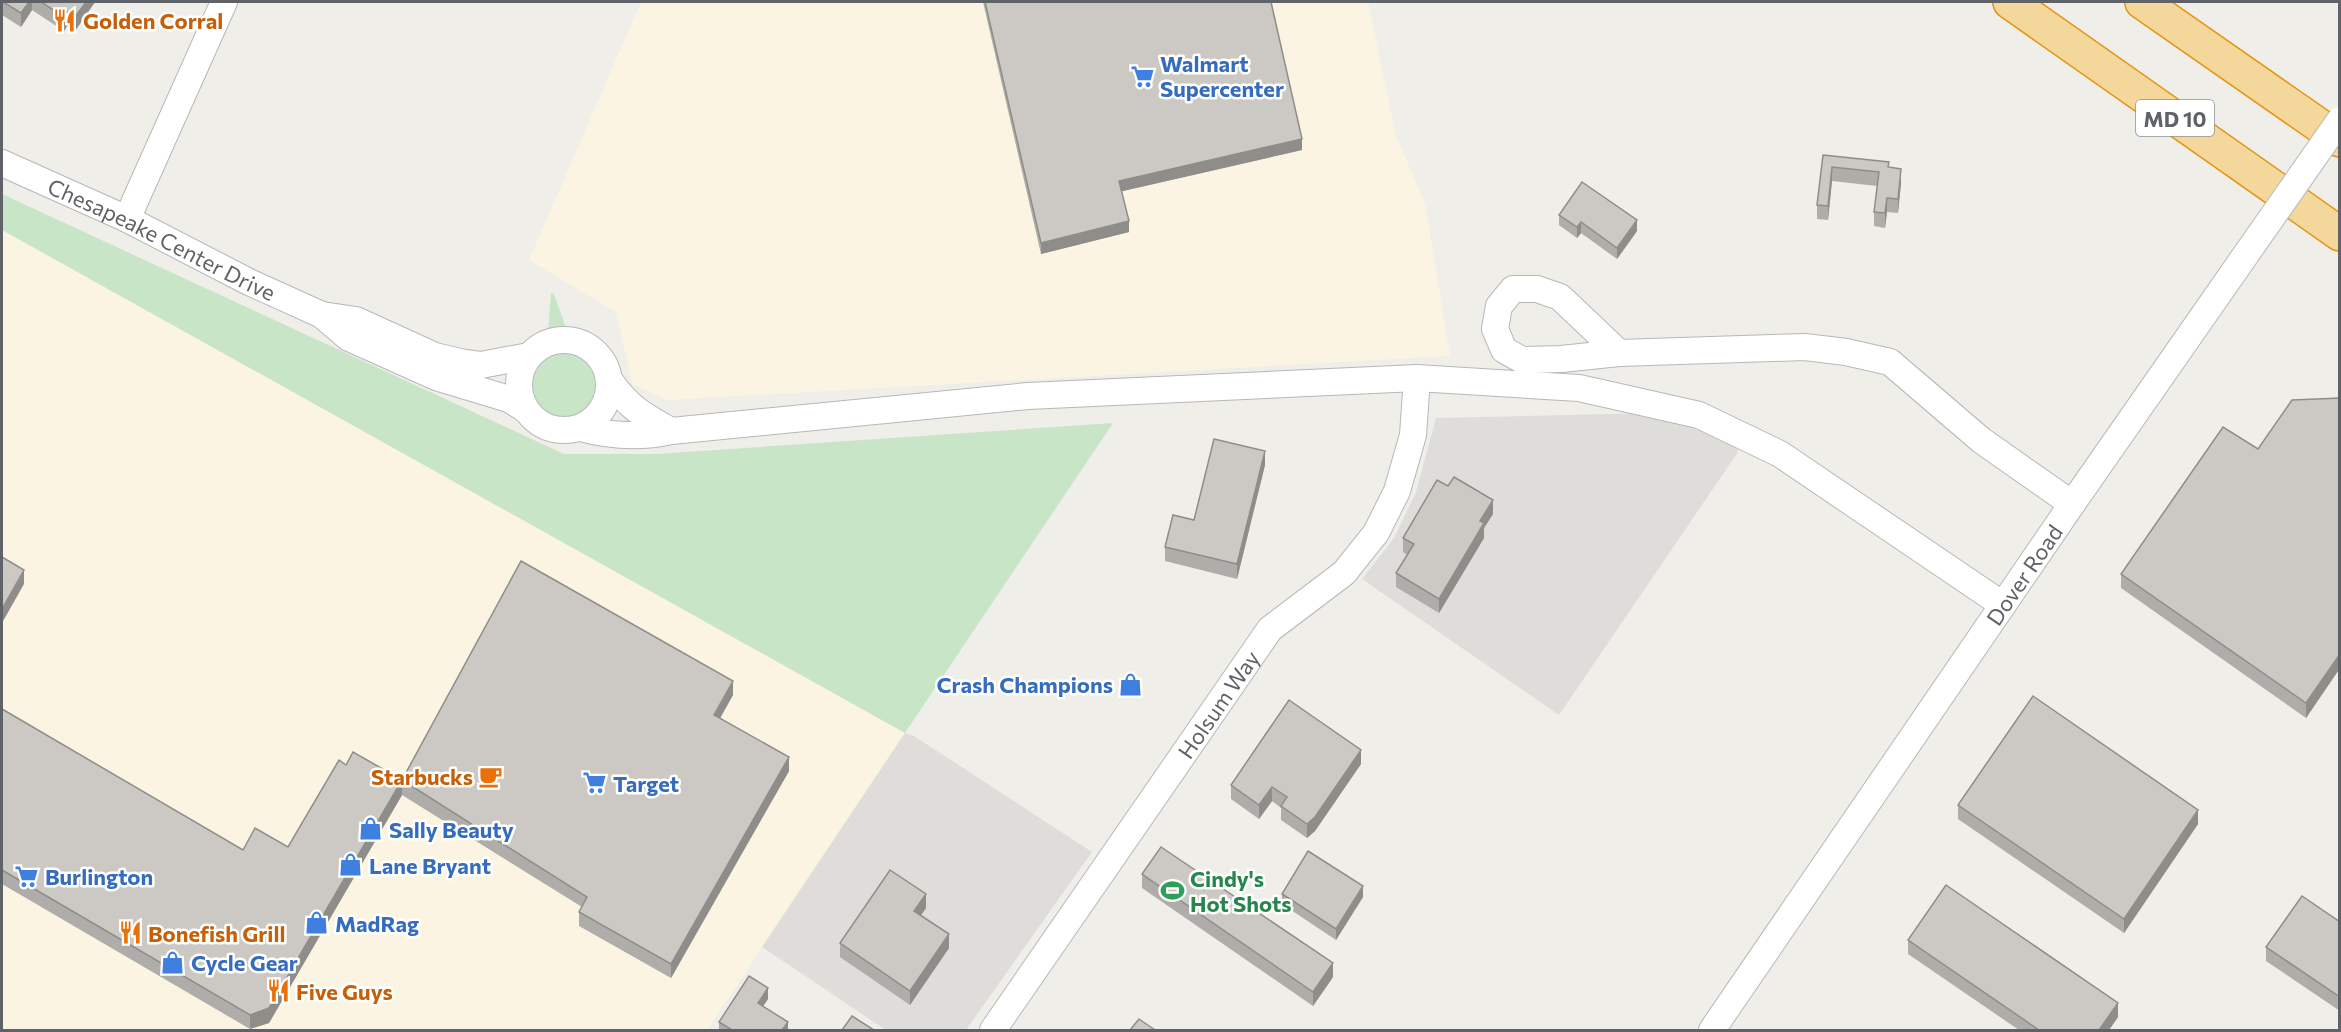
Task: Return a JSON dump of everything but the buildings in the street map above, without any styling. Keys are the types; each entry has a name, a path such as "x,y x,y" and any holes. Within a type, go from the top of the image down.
{"highway":[{"name":"MD 10","path":"2010,2 2340,234"},
{"path":"2142,2 2340,140"}],"street":[{"path":"127,219 224,2"},
{"name":"Dover Road","path":"1712,1030 2072,504 2340,120"},
{"name":"Chesapeake Center Drive","path":"2,163 127,219 249,282 322,315"},
{"path":"322,315 356,320 435,356 460,362 482,365 529,356"},
{"path":"322,315 349,338 436,377 509,399 547,428 559,430 580,428 601,433 649,436 671,430 1028,396 1417,378 1579,388 1699,415 1780,454 2003,605"},
{"path":"525,409 520,396 519,382 522,369 529,356 544,344 558,340 572,340 585,344 595,351 602,360 610,381 620,397 632,408 671,430"},
{"path":"1619,353 1805,347 1846,352 1890,362 1981,440 2072,504"},
{"name":"Holsum Way","path":"993,1030 1270,629 1344,573 1376,533 1397,491 1413,435 1417,378"},
{"path":"580,428 599,414 609,393 610,381"}],"shaded area":[{"path":"641,2 1368,2 1396,136 1425,203 1450,356 667,400 632,384 616,312 529,260"},
{"path":"2,230 905,733 707,1030 2,1030"},
{"path":"1697,412 1730,427 1738,452 1559,715 1362,579 1394,538 1416,492 1436,418"},
{"path":"905,733 914,736 1092,852 966,1030 886,1030 762,947"}],"green space":[{"path":"2,194 564,454 656,454 1113,423 905,733 2,230"},
{"path":"551,293 554,294 566,328 564,331 550,334 548,331"},
{"path":"571,351 584,357 593,366 597,372 599,386 597,400 589,411 578,419 557,421 539,411 531,400 529,379 539,361 550,353"}],"place":[{"name":"Golden Corral","path":"65,20"},
{"name":"Walmart Supercenter","path":"1142,76"},
{"name":"Crash Champions","path":"1131,684"},
{"name":"Starbucks","path":"491,776"},
{"name":"Target","path":"595,783"},
{"name":"Sally Beauty","path":"371,829"},
{"name":"Lane Bryant","path":"351,865"},
{"name":"Burlington","path":"27,876"},
{"name":"Cindy's Hot Shots","path":"1172,891"},
{"name":"MadRag","path":"317,923"},
{"name":"Bonefish Grill","path":"130,933"},
{"name":"Cycle Gear","path":"173,962"},
{"name":"Five Guys","path":"278,991"}]}
